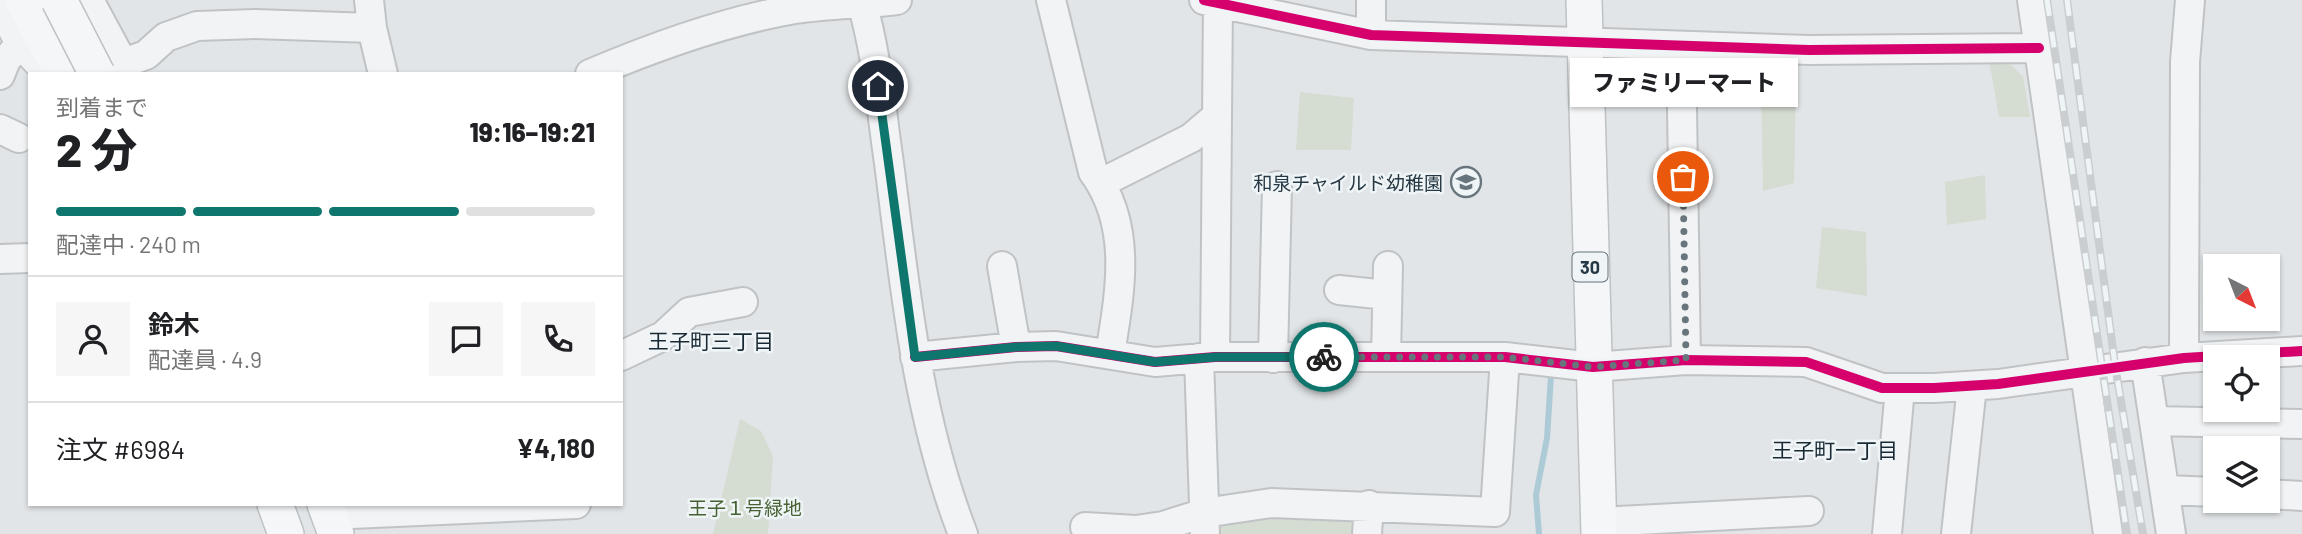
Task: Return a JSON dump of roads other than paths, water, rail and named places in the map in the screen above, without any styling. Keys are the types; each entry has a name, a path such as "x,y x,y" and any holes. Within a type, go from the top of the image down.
{"main road":[{"path":"23,0 62,72"},
{"path":"59,0 104,70"},
{"name":"30","path":"1584,0 1599,528"},
{"path":"276,506 286,534"}],"street":[{"path":"89,0 104,70 146,55 198,13 256,24 372,28"},
{"path":"369,0 372,28 383,72"},
{"path":"595,72 645,51 757,17 799,9 897,0"},
{"path":"1051,0 1093,172 1101,183 1118,227 1122,280 1110,355"},
{"path":"1371,0 1371,35"},
{"path":"2032,0 2108,534"},
{"path":"2184,358 2185,62 2190,0"},
{"path":"1205,524 1207,358 1217,116 1213,1 1371,35 1681,47 2039,48"},
{"path":"861,2 875,59 915,357 942,473 963,534"},
{"path":"0,5 10,43 0,75"},
{"path":"10,43 46,72"},
{"path":"1681,47 1686,360"},
{"path":"1101,183 1191,138 1217,116"},
{"path":"1273,358 1277,186"},
{"path":"0,259 28,258"},
{"path":"1002,266 1016,347"},
{"path":"1386,356 1388,266"},
{"path":"1339,290 1387,295"},
{"path":"623,355 663,336 689,312 743,302"},
{"path":"915,357 1016,347 1056,346 1155,362 1207,358 1386,356 1505,357 1593,367 1686,360 1806,362 1882,388 1900,388 1972,386 2145,362 2302,351"},
{"path":"1085,527 1119,531 1205,524 1271,503 1494,512 1505,357"},
{"path":"2145,362 2171,534"},
{"path":"1956,534 1972,386"},
{"path":"1887,534 1900,388"},
{"path":"2154,421 2302,424"},
{"path":"2165,490 2203,491"},
{"path":"2280,495 2302,496"},
{"path":"1367,534 1369,505"},
{"path":"330,518 473,506"},
{"path":"1599,528 1809,511"}],"waterway":[{"path":"1539,534 1536,495 1547,438 1551,376"}],"railway":[{"path":"2047,0 2127,534"},
{"path":"2067,0 2115,365 2143,534"}],"place":[{"name":"ファミリーマート","path":"1683,177"},
{"name":"和泉チャイルド幼稚園","path":"1466,182"}],"district":[{"name":"王子町三丁目","path":"711,340"},
{"name":"王子町一丁目","path":"1835,449"}],"park label":[{"name":"王子１号緑地","path":"745,507"}]}
